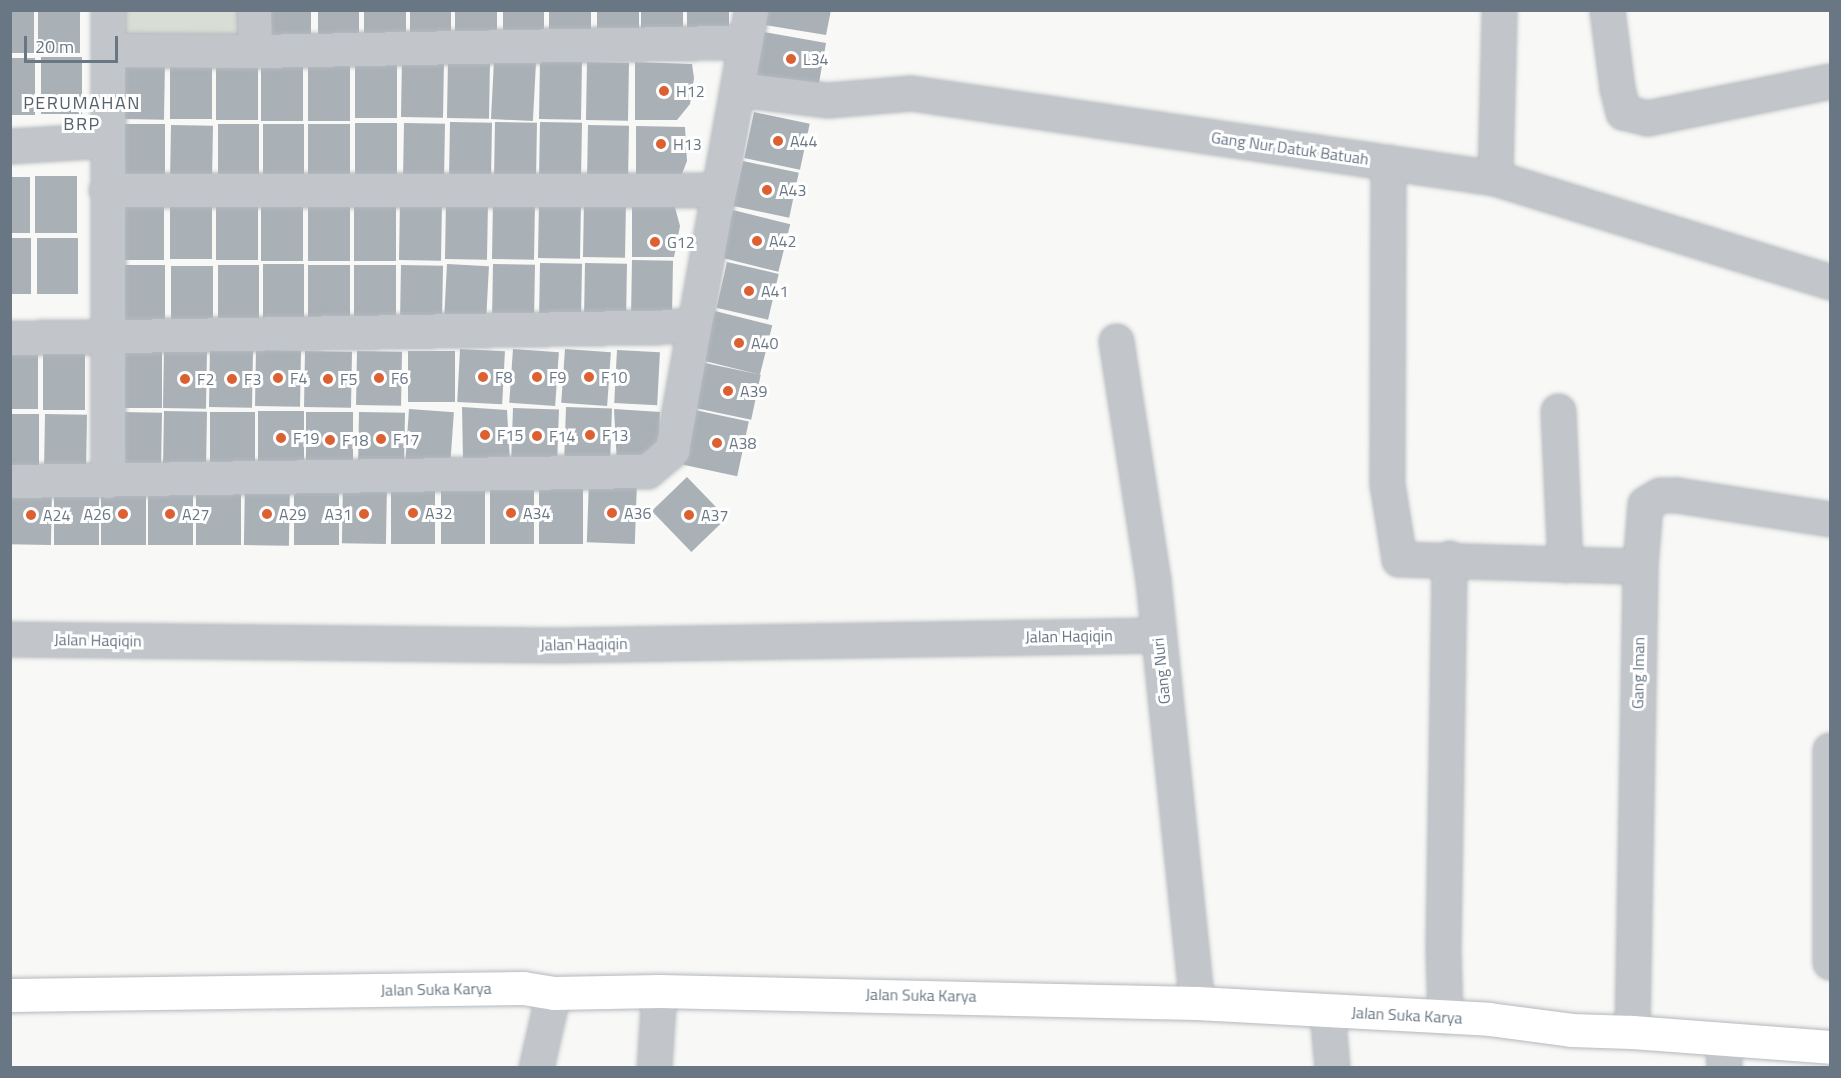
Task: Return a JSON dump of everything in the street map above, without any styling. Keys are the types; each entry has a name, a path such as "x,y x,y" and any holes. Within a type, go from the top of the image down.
{"main road":[{"name":"Jalan Suka Karya","path":"10,995 523,988 553,993 659,991 1197,1003 1489,1019 1571,1030 1632,1032 1724,1054 1830,1047"}],"street":[{"path":"108,10 106,190 108,481"},
{"path":"254,10 255,51"},
{"path":"10,481 647,471 672,450 751,10"},
{"path":"1495,178 1499,10"},
{"path":"1607,10 1617,88 1623,112 1647,118 1830,81"},
{"path":"108,50 255,51 745,42"},
{"name":"Gang Nur Datuk Batuah","path":"737,89 828,100 911,93 1495,178 1830,282"},
{"path":"10,146 108,140"},
{"path":"1388,162 1387,484 1399,559 1449,558 1565,565 1640,566"},
{"path":"106,190 719,190"},
{"path":"10,338 694,326"},
{"name":"Gang Nuri","path":"1116,341 1153,580 1156,635 1197,1003"},
{"path":"1558,411 1565,565"},
{"name":"Gang Iman","path":"1632,1032 1640,566 1645,504 1660,495 1677,495 1830,519"},
{"path":"1445,1017 1443,949 1449,558"},
{"name":"Jalan Haqiqin","path":"10,639 556,645 1156,635"},
{"path":"1830,750 1830,962"},
{"path":"654,1068 659,991"},
{"path":"536,1068 553,993"},
{"path":"1327,1011 1332,1068"}],"shaded area":[{"path":"108,11 254,11 254,50 108,50"}],"building":[{"path":"10,10 34,10 34,53 10,53"},
{"path":"38,10 80,10 80,53 38,53"},
{"path":"270,10 311,10 311,37 270,37"},
{"path":"318,10 359,10 359,36 318,36"},
{"path":"364,10 406,10 406,35 364,35"},
{"path":"410,10 451,10 451,35 410,35"},
{"path":"455,10 497,10 497,34 455,34"},
{"path":"503,10 544,10 544,33 503,33"},
{"path":"549,10 591,10 591,32 549,32"},
{"path":"597,10 639,10 639,31 597,31"},
{"path":"641,10 683,10 683,31 641,31"},
{"path":"687,10 729,10 729,30 687,30"},
{"path":"768,10 831,10 826,35 765,25"},
{"name":"L34","path":"764,32 826,43 818,86 756,75"},
{"path":"41,57 82,57 82,114 41,114"},
{"path":"10,58 35,58 35,115 10,115"},
{"path":"402,59 444,60 443,118 401,117"},
{"path":"355,60 397,60 397,118 355,118"},
{"path":"448,60 490,61 489,119 447,118"},
{"path":"123,61 165,62 164,120 122,119"},
{"path":"170,61 212,61 212,119 170,119"},
{"path":"494,61 536,63 533,121 491,119"},
{"path":"540,61 582,62 581,120 539,119"},
{"path":"216,62 258,62 258,120 216,120"},
{"path":"587,62 629,63 628,121 586,120"},
{"name":"H12","path":"635,62 692,64 694,78 690,104 677,120 635,120"},
{"path":"261,63 303,63 303,121 261,121"},
{"path":"308,63 350,63 350,121 308,121"},
{"name":"A44","path":"754,112 810,124 800,170 744,158"},
{"path":"450,122 492,123 491,181 449,180"},
{"path":"495,122 537,123 536,181 494,180"},
{"path":"540,122 582,123 581,181 539,180"},
{"path":"355,123 397,123 397,180 355,180"},
{"path":"404,123 445,124 444,182 403,181"},
{"path":"123,124 165,124 165,182 123,182"},
{"path":"218,124 259,124 259,182 218,182"},
{"path":"263,124 304,124 304,181 263,181"},
{"path":"308,124 350,124 350,182 308,182"},
{"path":"171,125 213,126 212,184 170,183"},
{"path":"588,125 629,126 628,184 587,183"},
{"name":"H13","path":"636,126 685,127 687,161 678,184 636,184"},
{"name":"A43","path":"743,161 799,173 789,218 733,206"},
{"path":"35,176 77,176 77,233 35,233"},
{"path":"10,177 30,177 30,233 10,233"},
{"name":"G12","path":"632,199 673,200 680,226 674,257 632,257"},
{"path":"539,200 581,201 580,259 538,258"},
{"path":"584,200 626,201 625,258 583,257"},
{"path":"446,201 488,202 487,260 445,259"},
{"path":"493,201 535,202 534,260 492,259"},
{"path":"123,202 164,202 164,260 123,260"},
{"path":"170,202 212,202 212,259 170,259"},
{"path":"400,202 442,203 441,261 399,260"},
{"path":"216,203 258,203 258,260 216,260"},
{"path":"354,203 396,203 396,261 354,261"},
{"path":"261,204 303,204 303,261 261,261"},
{"path":"308,204 350,204 350,261 308,261"},
{"name":"A42","path":"733,210 790,224 778,272 721,258"},
{"path":"10,238 31,238 31,294 10,294"},
{"path":"37,238 78,238 78,294 37,294"},
{"path":"632,260 673,261 672,318 631,317"},
{"name":"A41","path":"727,262 779,274 768,320 716,308"},
{"path":"540,263 582,264 581,322 539,321"},
{"path":"585,263 627,264 626,322 584,321"},
{"path":"263,264 304,264 304,322 263,322"},
{"path":"447,264 489,266 486,324 444,322"},
{"path":"493,264 535,265 534,323 492,322"},
{"path":"123,265 165,265 165,322 123,322"},
{"path":"218,265 259,265 259,322 218,322"},
{"path":"308,265 350,265 350,322 308,322"},
{"path":"354,265 396,265 396,322 354,322"},
{"path":"401,265 443,266 442,324 400,323"},
{"path":"171,266 213,266 213,323 171,323"},
{"name":"A40","path":"715,311 772,325 760,375 703,360"},
{"name":"F2","path":"164,349 207,350 206,409 163,408"},
{"name":"F3","path":"210,349 253,350 252,408 209,407"},
{"name":"F8","path":"460,349 505,351 502,404 457,402"},
{"name":"F9","path":"513,349 559,352 555,406 509,403"},
{"name":"F10","path":"565,349 611,352 607,406 561,403"},
{"name":"F4","path":"256,350 301,351 300,407 255,406"},
{"path":"617,350 660,352 657,405 614,403"},
{"path":"120,351 162,351 162,408 120,408"},
{"name":"F5","path":"305,351 352,352 351,408 304,407"},
{"name":"F6","path":"357,351 402,352 401,406 356,405"},
{"path":"408,351 455,351 455,402 408,402"},
{"path":"10,352 38,352 38,409 10,409"},
{"path":"43,353 85,353 85,410 43,410"},
{"name":"A39","path":"705,363 761,375 751,420 695,408"},
{"name":"F15","path":"462,407 507,410 510,462 463,460"},
{"name":"F13","path":"566,407 612,409 610,462 564,460"},
{"name":"F14","path":"513,408 559,410 557,463 511,461"},
{"path":"409,409 454,412 450,465 405,462"},
{"path":"614,409 660,412 659,437 651,456 617,464"},
{"name":"A38","path":"695,410 749,421 737,476 683,465"},
{"path":"164,411 207,412 206,466 163,465"},
{"name":"F19","path":"258,411 304,411 304,466 258,466"},
{"path":"120,412 162,413 161,465 119,464"},
{"path":"210,412 255,412 255,465 210,465"},
{"name":"F18","path":"306,412 353,412 353,467 306,467"},
{"name":"F17","path":"359,412 405,413 404,466 358,465"},
{"path":"10,414 39,414 39,471 10,471"},
{"path":"45,414 87,415 86,471 44,470"},
{"name":"A37","path":"687,477 727,518 691,552 652,511"},
{"name":"A36","path":"589,479 637,481 635,544 587,542"},
{"name":"A31","path":"343,481 387,482 386,544 342,543"},
{"name":"A29","path":"245,482 290,483 289,546 244,545"},
{"name":"A32","path":"391,482 435,482 435,544 391,544"},
{"path":"441,482 485,482 485,544 441,544"},
{"name":"A34","path":"490,482 534,482 534,544 490,544"},
{"path":"539,482 583,482 583,544 539,544"},
{"name":"A24","path":"10,483 52,484 51,545 10,544"},
{"path":"294,483 339,483 339,545 294,545"},
{"path":"54,484 99,484 99,545 54,545"},
{"name":"A26","path":"101,484 146,484 146,545 101,545"},
{"name":"A27","path":"148,484 193,484 193,545 148,545"},
{"path":"196,484 241,484 241,545 196,545"}],"place":[{"name":"L34","path":"791,59"},
{"name":"H12","path":"664,91"},
{"name":"A44","path":"778,141"},
{"name":"H13","path":"661,144"},
{"name":"A43","path":"767,190"},
{"name":"A42","path":"757,241"},
{"name":"G12","path":"655,242"},
{"name":"A41","path":"749,291"},
{"name":"A40","path":"739,343"},
{"name":"F8","path":"483,377"},
{"name":"F9","path":"537,377"},
{"name":"F10","path":"589,377"},
{"name":"F4","path":"278,378"},
{"name":"F6","path":"379,378"},
{"name":"F2","path":"185,379"},
{"name":"F3","path":"232,379"},
{"name":"F5","path":"328,379"},
{"name":"A39","path":"728,391"},
{"name":"F15","path":"485,435"},
{"name":"F13","path":"590,435"},
{"name":"F14","path":"537,436"},
{"name":"F19","path":"281,438"},
{"name":"F17","path":"381,439"},
{"name":"F18","path":"330,440"},
{"name":"A38","path":"717,443"},
{"name":"A32","path":"413,513"},
{"name":"A34","path":"511,513"},
{"name":"A36","path":"612,513"},
{"name":"A26","path":"123,514"},
{"name":"A27","path":"170,514"},
{"name":"A29","path":"267,514"},
{"name":"A31","path":"364,514"},
{"name":"A24","path":"31,515"},
{"name":"A37","path":"689,515"}],"district":[{"name":"PERUMAHAN BRP","path":"82,114"}]}
